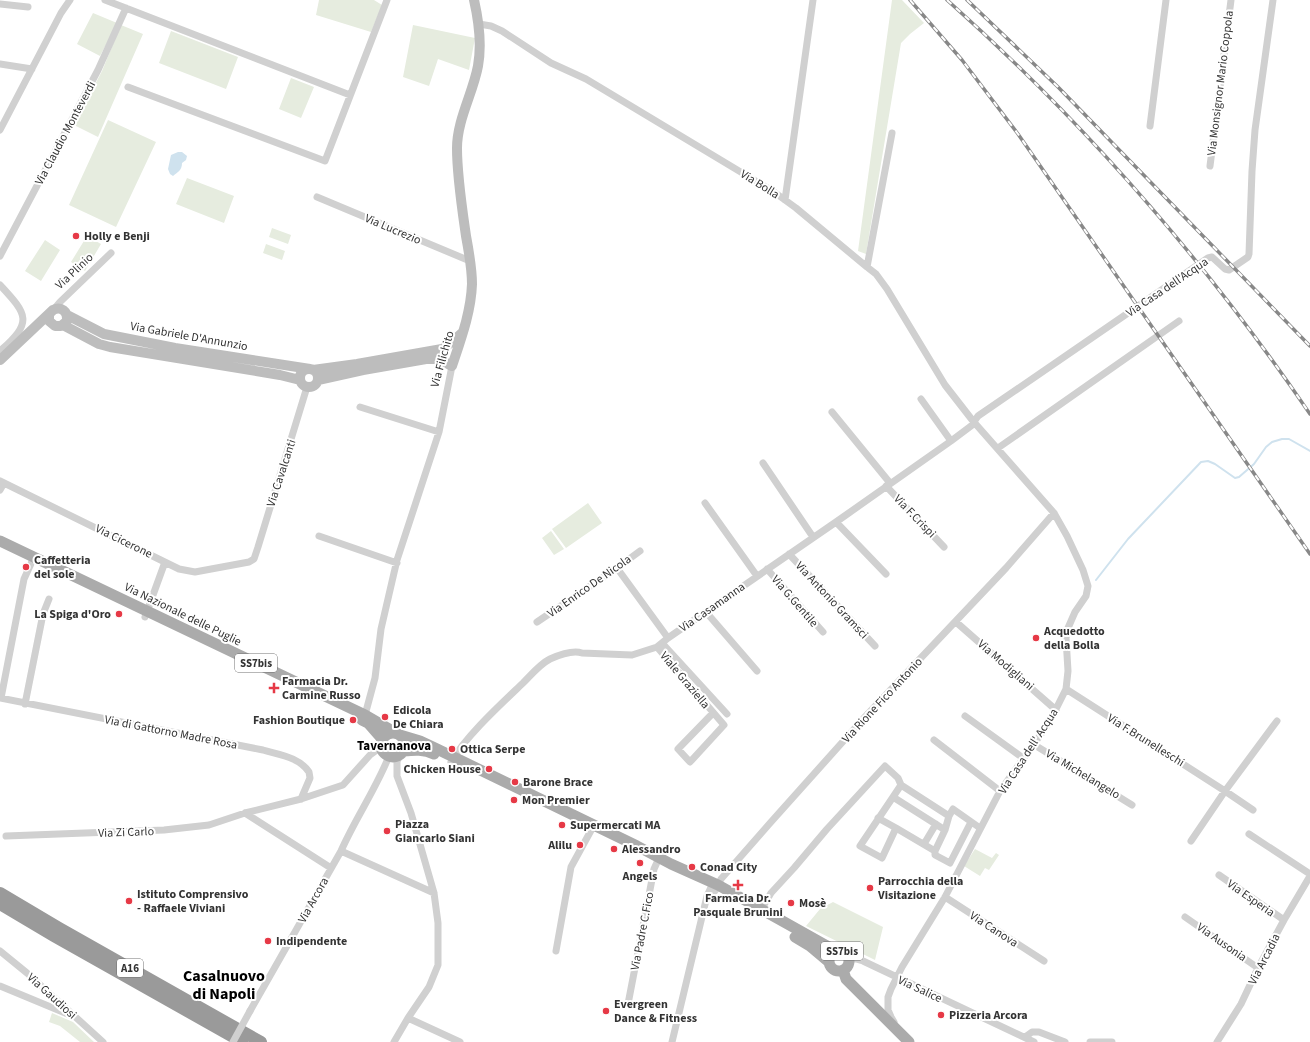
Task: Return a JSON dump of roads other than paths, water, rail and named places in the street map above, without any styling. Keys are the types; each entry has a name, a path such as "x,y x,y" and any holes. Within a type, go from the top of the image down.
{"highway":[{"name":"A16","path":"0,893 261,1042"},
{"name":"A16","path":"0,904 242,1042"}],"main road":[{"name":"Via Nazionale delle Puglie","path":"0,541 33,560 364,718 398,734 420,741 452,760 761,910 836,951"},
{"name":"Via Nazionale delle Puglie","path":"0,548 33,560"},
{"name":"Via Nazionale delle Puglie","path":"364,718 382,743"},
{"path":"390,756 384,753 382,743 388,733 398,734 404,740 405,744 402,752"},
{"name":"Via Nazionale delle Puglie","path":"402,752 417,750 428,751 452,760"},
{"name":"SS7bis","path":"390,756 396,756 402,752"},
{"name":"Via Nazionale delle Puglie","path":"714,887 810,946 829,962"},
{"name":"SS7bis","path":"836,951 844,952 849,959 848,965 843,970 834,969 829,962 831,956 836,951"},
{"name":"SS7bis","path":"843,970 846,978 906,1039"}],"street":[{"path":"0,130 62,12 70,0"},
{"path":"106,0 350,96"},
{"path":"128,86 325,161 387,0"},
{"name":"Via Filichito","path":"364,718 375,678 381,629 397,563 438,432 452,366 464,331 471,297 472,283 470,261 457,148 459,130 478,66 480,48 479,24 474,0"},
{"path":"785,200 813,0"},
{"path":"1150,126 1166,0"},
{"name":"Via Monsignor Mario Coppola","path":"1210,166 1231,0"},
{"name":"Via Casa dell'Acqua","path":"973,422 978,416 1208,258 1212,257 1225,269 1229,270 1248,257 1250,251 1252,170 1255,130 1273,0"},
{"path":"0,4 28,7"},
{"name":"Via Claudio Monteverdi","path":"0,256 98,70 126,8"},
{"name":"Via Bolla","path":"479,24 491,26 502,31 552,63 586,79 785,200 876,274 887,289 945,385 973,422"},
{"path":"0,64 32,69"},
{"path":"867,267 892,133"},
{"name":"Via Lucrezio","path":"317,198 470,261"},
{"name":"Via Plinio","path":"52,315 60,302 111,253"},
{"path":"0,285 22,311 23,322 19,333 0,351"},
{"name":"Via Plinio","path":"0,360 35,326 52,315 64,310 67,315"},
{"path":"52,315 58,327 67,321 67,315"},
{"name":"Via Gabriele D'Annunzio","path":"67,315 104,334 175,348 311,370 357,364 442,349 464,331"},
{"path":"998,448 1179,321"},
{"name":"Via Gabriele D'Annunzio","path":"63,325 99,344 110,347 282,376 304,384"},
{"path":"318,380 363,370 426,359 439,359 452,366"},
{"path":"311,370 317,374 318,380 312,387 304,384 301,374 303,371 311,370"},
{"name":"Via Cavalcanti","path":"254,559 304,384"},
{"path":"921,399 951,441"},
{"path":"360,407 438,432"},
{"name":"Via F.Crispi","path":"832,412 888,485 944,547"},
{"path":"973,422 998,448 1054,513"},
{"name":"Via Casamanna","path":"452,760 475,732 504,701 535,671 550,660 577,651 582,654 632,655 663,643 951,441 971,426 973,422"},
{"path":"763,463 814,537"},
{"path":"0,490 2,482"},
{"name":"Via Cicerone","path":"2,482 179,569 195,572 244,563 254,559"},
{"path":"705,503 757,576"},
{"name":"Via Rione Fico Antonio","path":"672,1042 707,896 781,810 864,718 956,622 1054,513"},
{"name":"Via Casa dell' Acqua","path":"906,1039 888,1010 888,997 891,989 902,967 945,897 1000,791 1049,722 1066,689 1068,671 1066,638 1068,628 1075,612 1086,596 1088,586 1083,570 1054,513"},
{"path":"836,522 886,574"},
{"path":"319,536 397,563"},
{"name":"Via Enrico De Nicola","path":"537,622 640,551"},
{"name":"Via Antonio Gramsci","path":"789,554 875,646"},
{"path":"0,698 24,579 33,560"},
{"path":"146,614 165,562"},
{"path":"617,568 663,643 727,714"},
{"name":"Via G.Gentile","path":"767,569 823,632"},
{"path":"25,704 43,614 49,599"},
{"path":"706,612 757,671"},
{"name":"Via Modigliani","path":"956,622 1056,710"},
{"name":"Viale Graziella","path":"663,643 713,713 724,725 690,762 678,749 713,713"},
{"name":"Via F.Brunelleschi","path":"1066,689 1253,810"},
{"name":"Via di Gattorno Madre Rosa","path":"0,698 263,750 293,759 303,765 309,772 310,778 301,799"},
{"path":"965,716 1023,758"},
{"path":"1191,840 1277,721"},
{"path":"934,740 1000,791"},
{"name":"Via Zi Carlo","path":"6,836 164,830 209,825 245,813 301,799 343,785 370,754 382,743"},
{"name":"Via Michelangelo","path":"1033,744 1132,805"},
{"path":"394,1042 408,1018 430,987 438,966 438,923 434,893 411,813 396,776 397,761 402,752"},
{"name":"Via Arcora","path":"233,1042 341,851 347,836 382,774 390,756"},
{"path":"761,910 771,893 885,766 898,778 901,785 948,816"},
{"path":"896,828 882,858 860,846 901,785"},
{"path":"893,796 945,830"},
{"path":"935,851 945,830 948,816 953,809 980,828"},
{"path":"245,813 331,868"},
{"path":"878,818 924,844 935,851 935,855 950,863 971,822"},
{"path":"924,844 936,824"},
{"path":"556,951 571,868 592,828"},
{"path":"1249,834 1310,875"},
{"path":"341,851 434,893"},
{"name":"Via Padre C.Fico","path":"628,1004 654,869 658,861"},
{"name":"Via Esperia","path":"1219,875 1284,920"},
{"name":"Via Arcadia","path":"1217,1042 1241,1004 1258,968 1310,875"},
{"name":"Via Canova","path":"945,897 1044,961"},
{"name":"Via Ausonia","path":"1185,917 1258,968"},
{"name":"Via Gaudiosi","path":"0,951 27,973 103,1042"},
{"name":"Via Salice","path":"849,959 863,961 1034,1042"},
{"path":"0,986 75,1017"},
{"path":"408,1018 460,1042"},
{"path":"1025,1038 1032,1032 1039,1032 1065,1042"},
{"path":"1090,1042 1112,1042"}],"water":[{"path":"182,152 187,156 178,172 173,176 170,174 168,169 171,155"}],"waterway":[{"path":"1096,580 1128,539 1201,462 1208,461 1215,464 1235,478 1239,477 1254,464 1266,447 1272,442 1282,439 1289,439 1310,451"}],"railway":[{"path":"910,0 962,60 1018,134 1310,554"},
{"path":"947,0 1047,95 1141,196 1186,248 1229,302 1310,414"},
{"path":"967,0 1058,87 1310,346"}],"place":[{"name":"Holly e Benji","path":"76,236"},
{"name":"Caffetteria del sole","path":"26,567"},
{"name":"La Spiga d'Oro","path":"119,614"},
{"name":"Acquedotto della Bolla","path":"1036,638"},
{"name":"Farmacia Dr. Carmine Russo","path":"274,688"},
{"name":"Edicola De Chiara","path":"385,717"},
{"name":"Fashion Boutique","path":"353,720"},
{"name":"Ottica Serpe","path":"452,749"},
{"name":"Chicken House","path":"489,769"},
{"name":"Barone Brace","path":"515,782"},
{"name":"Mon Premier","path":"514,800"},
{"name":"Supermercati MA","path":"562,825"},
{"name":"Piazza Giancarlo Siani","path":"387,831"},
{"name":"Alilu","path":"580,845"},
{"name":"Alessandro","path":"614,849"},
{"name":"Angels","path":"640,863"},
{"name":"Conad City","path":"692,867"},
{"name":"Farmacia Dr. Pasquale Brunini","path":"738,885"},
{"name":"Parrocchia della Visitazione","path":"870,888"},
{"name":"Istituto Comprensivo - Raffaele Viviani","path":"129,901"},
{"name":"Mosè","path":"791,903"},
{"name":"Indipendente","path":"268,941"},
{"name":"Evergreen Dance & Fitness","path":"606,1011"},
{"name":"Pizzeria Arcora","path":"941,1015"}],"district":[{"name":"Tavernanova","path":"394,745"},
{"name":"Casalnuovo di Napoli","path":"224,984"}]}
